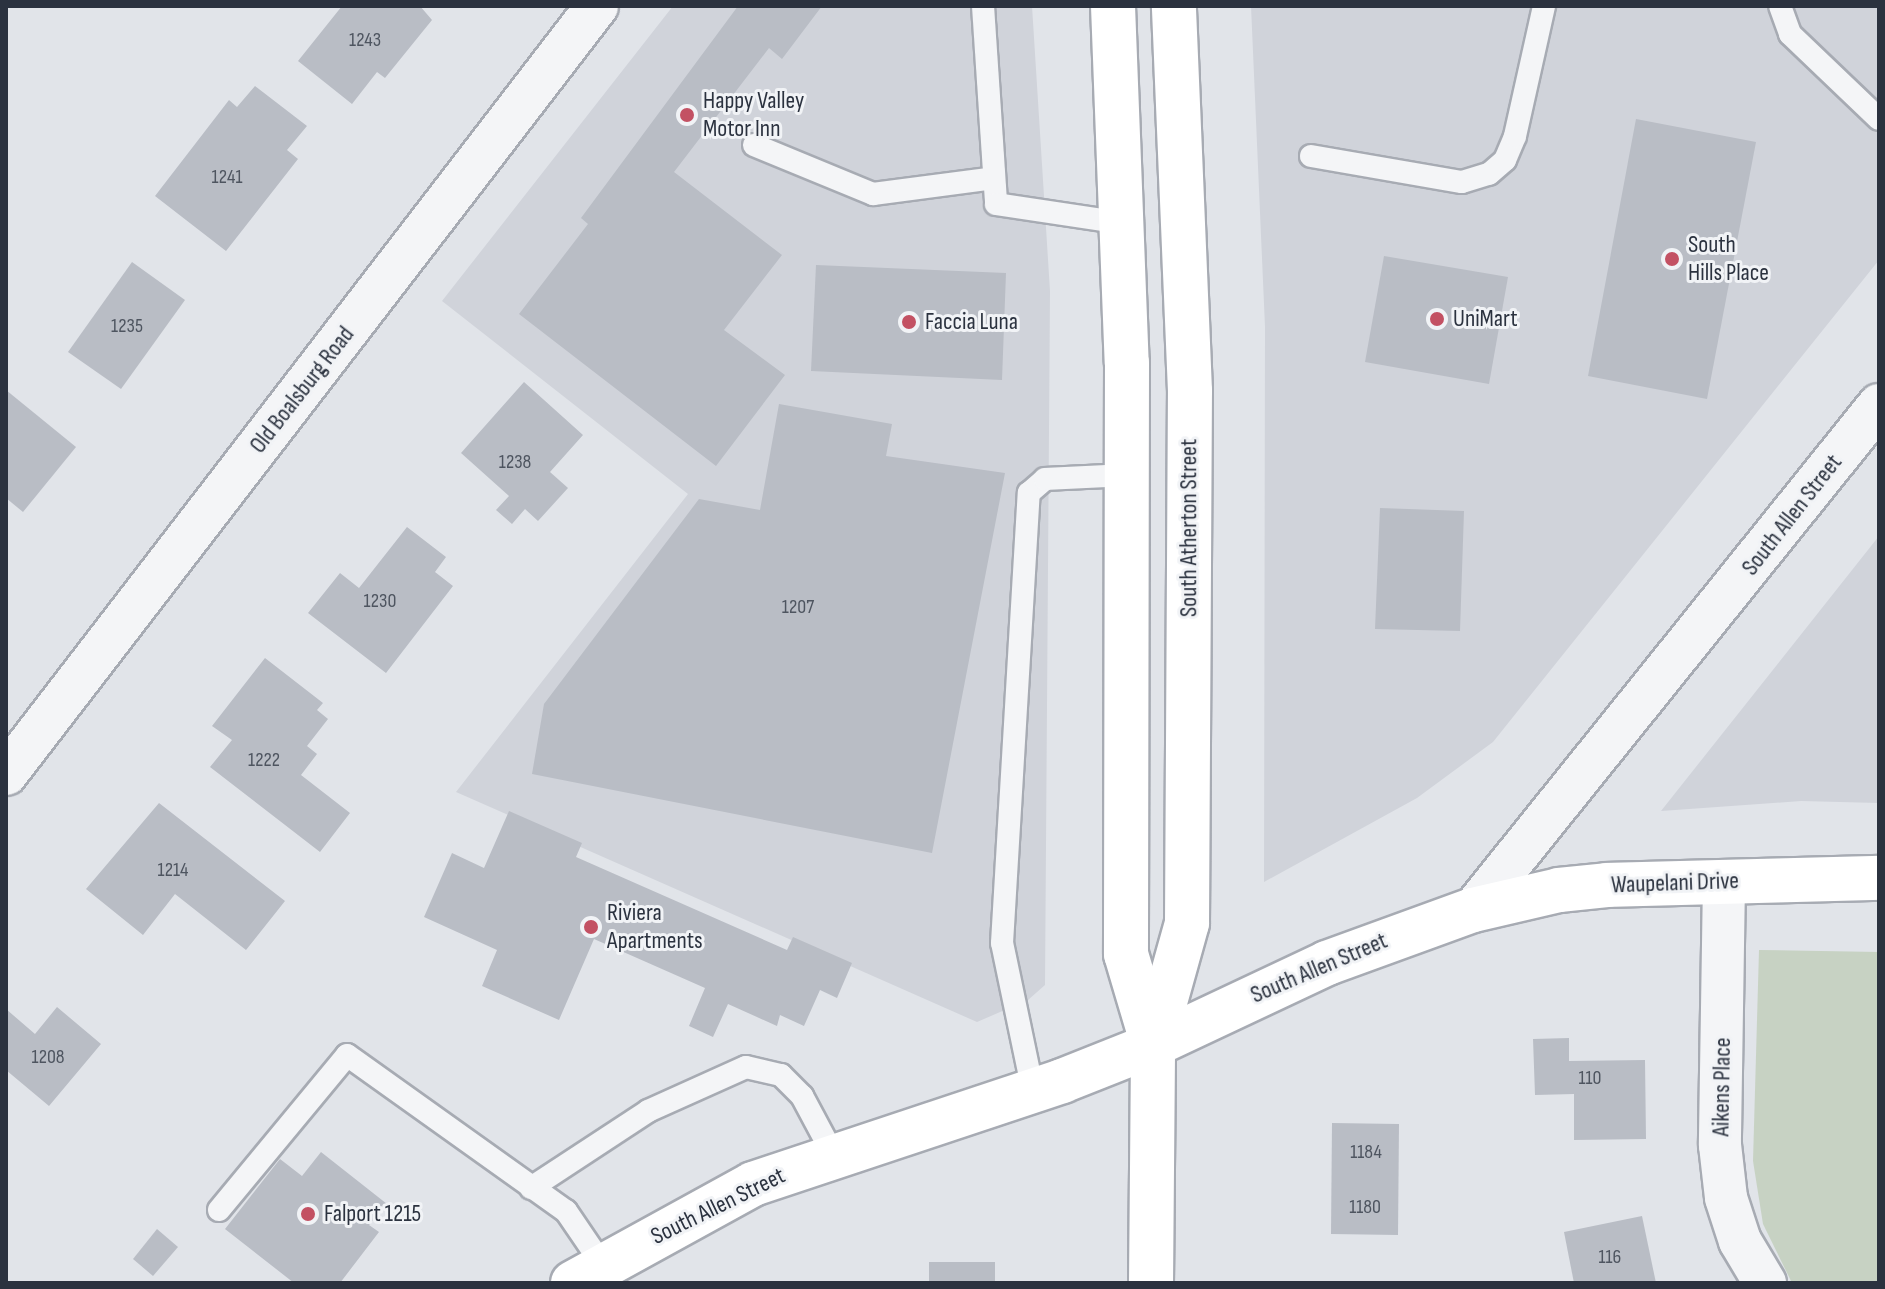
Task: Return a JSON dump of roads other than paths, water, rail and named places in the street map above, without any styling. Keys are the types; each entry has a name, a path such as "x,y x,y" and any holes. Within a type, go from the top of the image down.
{"main road":[{"name":"South Atherton Street","path":"1113,6 1123,223 1127,475 1126,954 1153,1045"},
{"name":"South Atherton Street","path":"1151,1283 1153,1045 1187,923 1190,391 1174,6"},
{"name":"Waupelani Drive","path":"1473,910 1559,890 1724,881 1879,878"},
{"name":"South Allen Street","path":"588,1274 753,1184 833,1154 1033,1091 1153,1045 1313,969 1473,910"}],"street":[{"name":"Old Boalsburg Road","path":"6,774 597,6"},
{"name":"South Allen Street","path":"1473,910 1879,405"},
{"name":"Aikens Place","path":"1724,881 1720,1145 1726,1198 1740,1241 1765,1283"}],"lane":[{"path":"983,6 996,204 1123,223"},
{"path":"1311,156 1462,182 1489,174 1505,160 1515,136 1544,6"},
{"path":"1780,6 1790,34 1879,119"},
{"path":"754,145 873,194 994,178"},
{"path":"1033,1091 1002,943 1029,493 1045,479 1127,475"},
{"path":"219,1210 347,1055 566,1211 588,1274"},
{"path":"531,1188 648,1111 746,1067 781,1075 802,1096 833,1154"}],"place":[{"name":"Happy Valley Motor Inn","path":"687,115"},
{"name":"South Hills Place","path":"1672,259"},
{"name":"UniMart","path":"1437,319"},
{"name":"Faccia Luna","path":"909,322"},
{"name":"Riviera Apartments","path":"591,927"},
{"name":"Falport 1215","path":"308,1214"}]}
